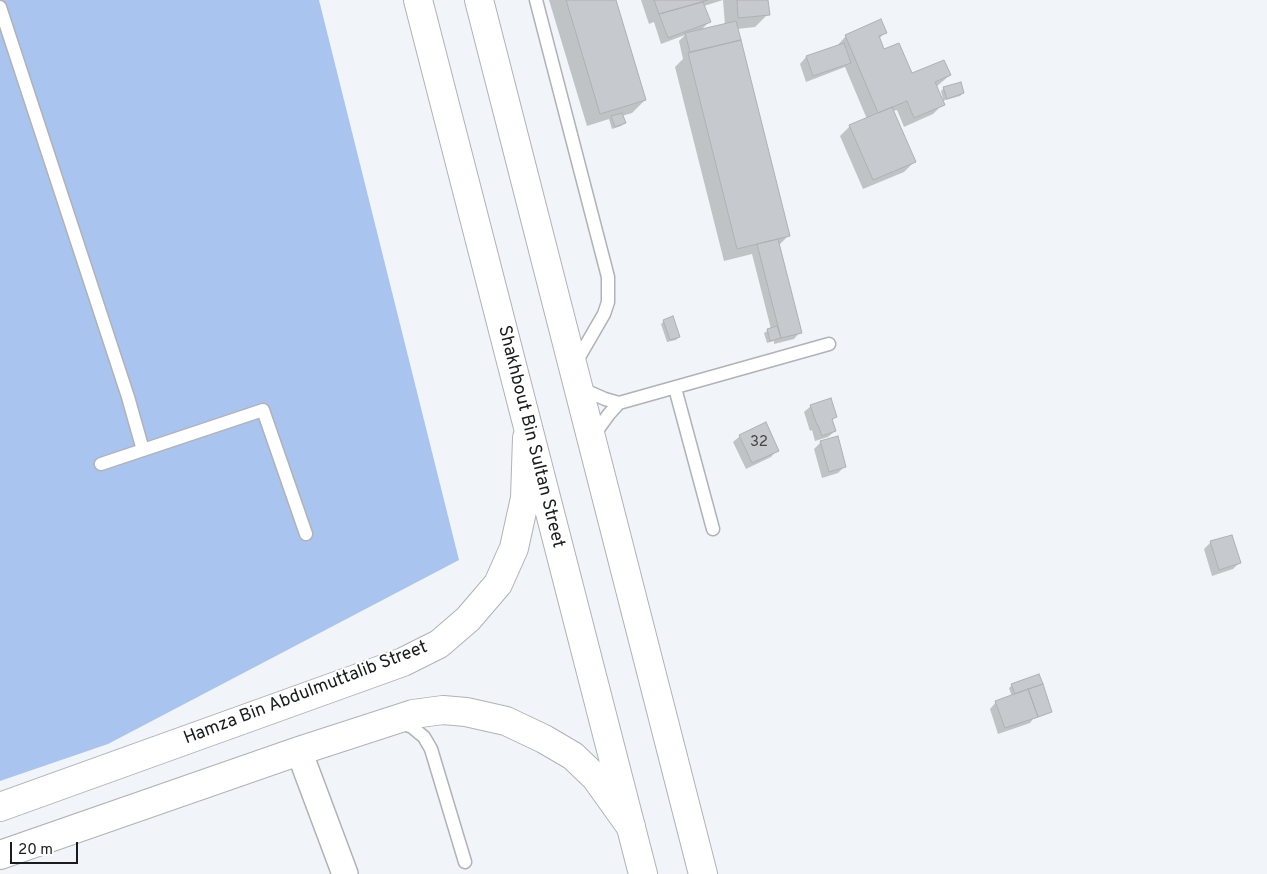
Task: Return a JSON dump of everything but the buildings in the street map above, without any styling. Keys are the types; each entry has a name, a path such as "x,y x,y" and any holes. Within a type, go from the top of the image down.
{"main road":[{"name":"Shakhbout Bin Sultan Street","path":"418,0 643,874"},
{"path":"479,0 703,874"},
{"name":"Hamza Bin Abdulmuttalib Street","path":"0,807 393,665 439,644 468,619 498,584 514,548 525,498 528,429"},
{"path":"0,855 299,751 413,714 442,710 466,712 506,721 544,739 573,756 596,778 632,829"}],"street":[{"path":"299,751 345,874"}],"lane":[{"path":"536,0 608,277 608,295 604,314 576,377 605,400 619,403 829,344"},
{"path":"0,7 128,397 143,450"},
{"path":"675,388 713,528"},
{"path":"592,438 619,403"},
{"path":"101,464 263,410 306,534"},
{"path":"395,720 412,727 424,737 431,749 465,862"}],"shaded area":[{"path":"0,0 319,0 459,560 108,744 0,781"}]}
